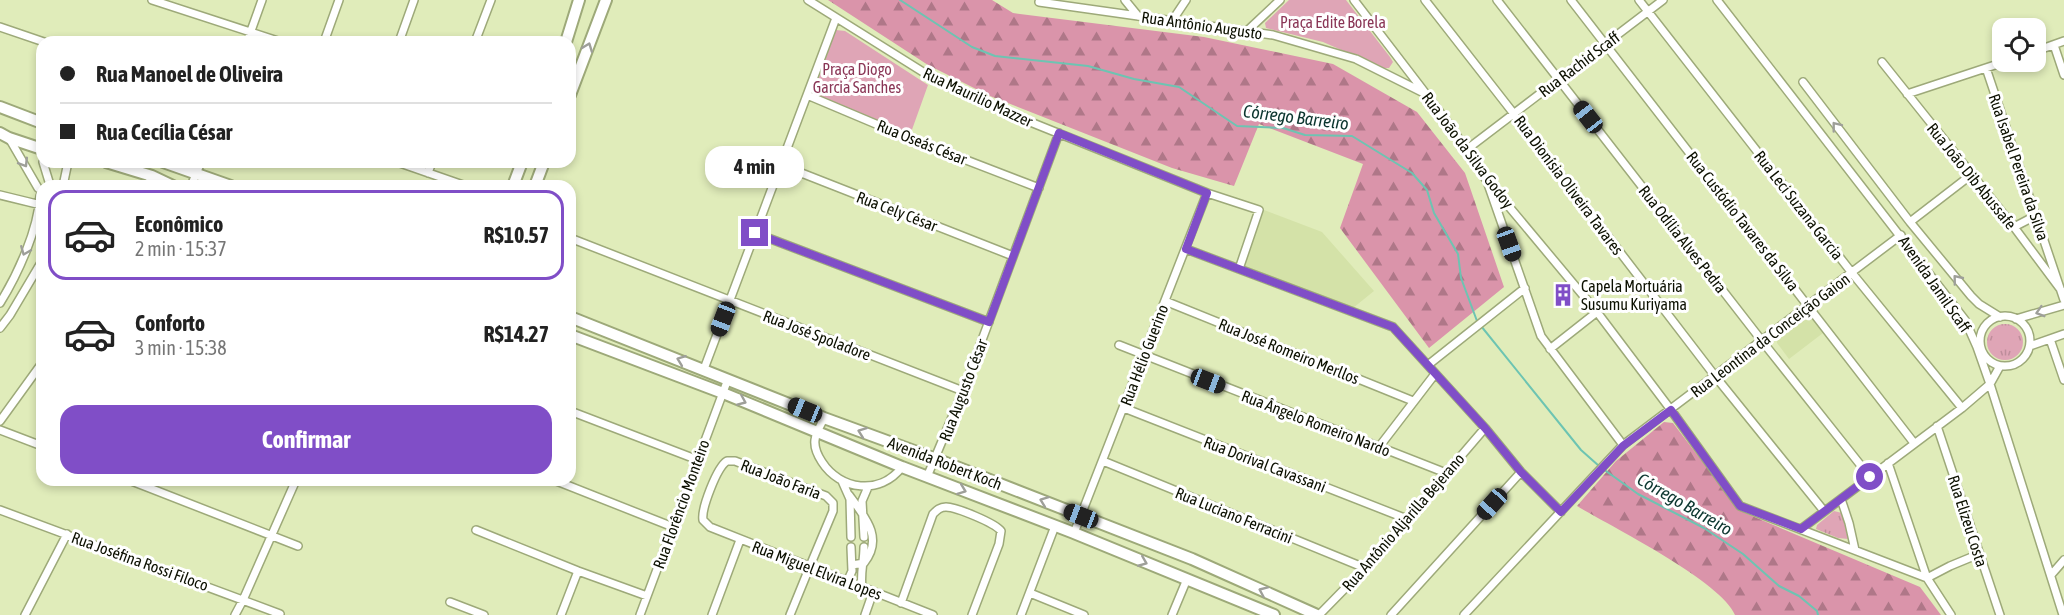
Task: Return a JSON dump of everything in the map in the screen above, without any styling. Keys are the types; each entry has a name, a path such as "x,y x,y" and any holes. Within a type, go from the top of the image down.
{"main road":[{"path":"568,36 579,0"},
{"path":"576,78 606,0"},
{"path":"0,107 36,122"},
{"path":"4,136 36,149"},
{"path":"120,168 147,180"},
{"path":"182,168 215,180"},
{"name":"Avenida Robert Koch","path":"576,319 824,418 1192,559 1318,615"},
{"name":"Avenida Robert Koch","path":"576,337 723,393 817,433 1074,533 1274,615"}],"street":[{"path":"152,0 263,36"},
{"path":"249,36 262,0"},
{"path":"326,36 339,0"},
{"path":"401,36 414,0"},
{"path":"477,36 491,0"},
{"name":"Rua Maurilio Mazzer","path":"808,0 939,82 988,105 1207,193 1259,210 1239,269"},
{"path":"1125,0 1138,16"},
{"path":"1172,21 1186,0"},
{"path":"1246,32 1280,0"},
{"name":"Rua João da Silva Godoy","path":"1354,0 1426,94 1485,178 1597,312 1740,506 1927,578"},
{"name":"Rua Dionísia Oliveira Tavares","path":"1425,0 1715,376 1824,511"},
{"name":"Rua Odília Alves Pedra","path":"1497,0 1870,477"},
{"name":"Rua Custódio Tavares da Silva","path":"1570,0 1914,443"},
{"name":"Rua Leci Suzana Garcia","path":"1640,0 1852,273 1962,408"},
{"name":"Rua Rachid Scaff","path":"1466,150 1663,0"},
{"name":"Avenida Jamil Scaff","path":"1718,0 1965,320 1979,347 2063,615"},
{"name":"Rua Antônio Augusto","path":"1039,2 1273,35 1356,59 1426,94"},
{"path":"704,369 836,18"},
{"path":"0,27 36,39"},
{"path":"2046,48 2064,41"},
{"path":"2054,45 2064,75"},
{"name":"Rua João Dib Abussafe","path":"1882,62 2014,227 2061,290"},
{"path":"1907,94 1992,66"},
{"name":"Rua Isabel Pereira da Silva","path":"1986,68 2064,302"},
{"path":"1803,82 1911,222 1975,300 2000,317 2016,319 2064,302"},
{"name":"Rua Oseás César","path":"807,95 909,138 1039,188"},
{"path":"1801,107 1814,98"},
{"name":"Rua Augusto César","path":"927,477 963,391 1059,133"},
{"path":"4,136 36,187"},
{"name":"Rua Cely César","path":"781,165 1013,256"},
{"path":"194,180 199,168"},
{"path":"416,168 450,180"},
{"path":"428,172 430,168"},
{"path":"1911,222 1971,176"},
{"path":"1485,178 1542,336 1623,446"},
{"name":"Rua Hélio Guerino","path":"1074,533 1207,193"},
{"path":"0,195 36,204"},
{"path":"2014,227 2035,216"},
{"path":"0,303 10,286 36,219"},
{"path":"755,233 989,322"},
{"name":"Rua Leontina da Conceição Gaion","path":"1464,615 1623,446 1901,235"},
{"name":"Rua José Spoladore","path":"576,240 729,302 963,391"},
{"path":"1186,249 1393,327 1485,428 1521,472 1561,512"},
{"path":"0,328 36,271"},
{"path":"1428,365 1525,288"},
{"name":"Rua José Romeiro Merllos","path":"1165,301 1413,401"},
{"path":"1550,349 1597,312"},
{"path":"2000,317 1986,325 1979,347 1990,362 2000,366 2015,365 2022,360 2030,346 2028,330 2016,319"},
{"path":"2030,346 2064,334"},
{"path":"2050,339 2064,380"},
{"name":"Rua Ângelo Romeiro Nardo","path":"1119,345 1446,474"},
{"path":"1801,529 1962,408 1990,384 2000,366"},
{"path":"0,421 36,374"},
{"path":"1379,447 1435,374"},
{"name":"Rua Florêncio Monteiro","path":"640,615 728,379"},
{"name":"Rua Dorival Cavassani","path":"1124,408 1407,519"},
{"path":"576,413 698,460"},
{"path":"824,418 817,433 816,447 819,458 830,473 842,482 868,487 893,476 902,467"},
{"name":"Rua Elizeu Costa","path":"1937,426 2000,615"},
{"name":"Rua Antônio Aljarilla Bejerano","path":"1318,615 1365,568 1485,428"},
{"path":"0,430 36,444"},
{"name":"Rua João Faria","path":"703,520 703,512 720,467 727,461 735,461 826,496 833,503 833,511 810,566"},
{"name":"Rua Luciano Ferracini","path":"1103,461 1365,568"},
{"path":"1888,463 1927,578 1951,615"},
{"path":"1391,615 1521,472"},
{"path":"842,482 872,532 871,555 864,563 852,565"},
{"path":"144,486 298,546"},
{"path":"235,615 293,486"},
{"path":"569,486 673,527"},
{"path":"864,537 863,497 868,487"},
{"path":"849,495 851,537"},
{"path":"1840,499 1850,524 1855,550"},
{"path":"901,603 933,514 939,509 949,507 994,524 1001,531 999,544 972,615"},
{"name":"Rua Joséfina Rossi Filoco","path":"0,510 280,614"},
{"name":"Rua Miguel Elvira Lopes","path":"703,520 710,527 740,540 933,615"},
{"path":"1021,615 1055,526"},
{"path":"476,530 647,596"},
{"path":"25,615 67,534"},
{"path":"712,615 740,540"},
{"path":"847,582 852,574 851,547"},
{"path":"862,587 864,547"},
{"path":"1927,578 1979,554"},
{"path":"2051,575 2064,560"},
{"path":"790,615 810,566"},
{"path":"561,615 578,571"},
{"path":"1172,615 1187,579"},
{"path":"865,615 873,592"},
{"path":"1030,593 1084,615"},
{"path":"450,602 484,615"}],"shaded area":[{"path":"1264,210 1322,232 1374,291 1353,308 1244,266"},
{"path":"1807,315 1823,333 1789,359 1777,343 1777,339"}],"green space":[{"path":"828,0 992,0 1013,13 1204,37 1333,64 1417,112 1465,173 1504,287 1429,348 1340,228 1363,164 1259,124 1234,186 1172,168 990,96 928,65"},
{"name":"Praça Edite Borela","path":"1289,0 1346,0 1393,62 1389,68 1383,68 1323,42 1266,28 1265,23"},
{"name":"Praça Diogo Garcia Sanches","path":"836,30 845,31 928,85 909,138 813,94"},
{"path":"2005,324 2018,329 2023,342 2018,355 2005,360 1992,355 1987,342 1992,329"},
{"path":"1664,422 1673,423 1736,506 1745,513 1920,587 1941,615 1735,615 1726,601 1688,571 1577,506 1616,461"},
{"path":"1834,511 1842,513 1848,539 1838,538 1816,529 1817,525"}],"waterway":[{"name":"Córrego Barreiro","path":"900,0 972,47 995,56 1088,66 1134,79 1179,87 1237,126 1283,128 1305,135 1352,136 1412,173 1427,190 1434,213 1458,254 1461,278 1477,321 1581,450 1638,494 1704,528 1743,554 1779,586 1799,596 1817,611 1818,615"}],"place":[{"name":"Capela Mortuária Susumu Kuriyama","path":"1563,295"}],"route":[{"path":"755,233 989,322 1059,133 1207,193 1186,249 1393,327 1485,428 1521,472 1561,512 1623,446 1671,410 1740,506 1801,529 1870,477"}]}
